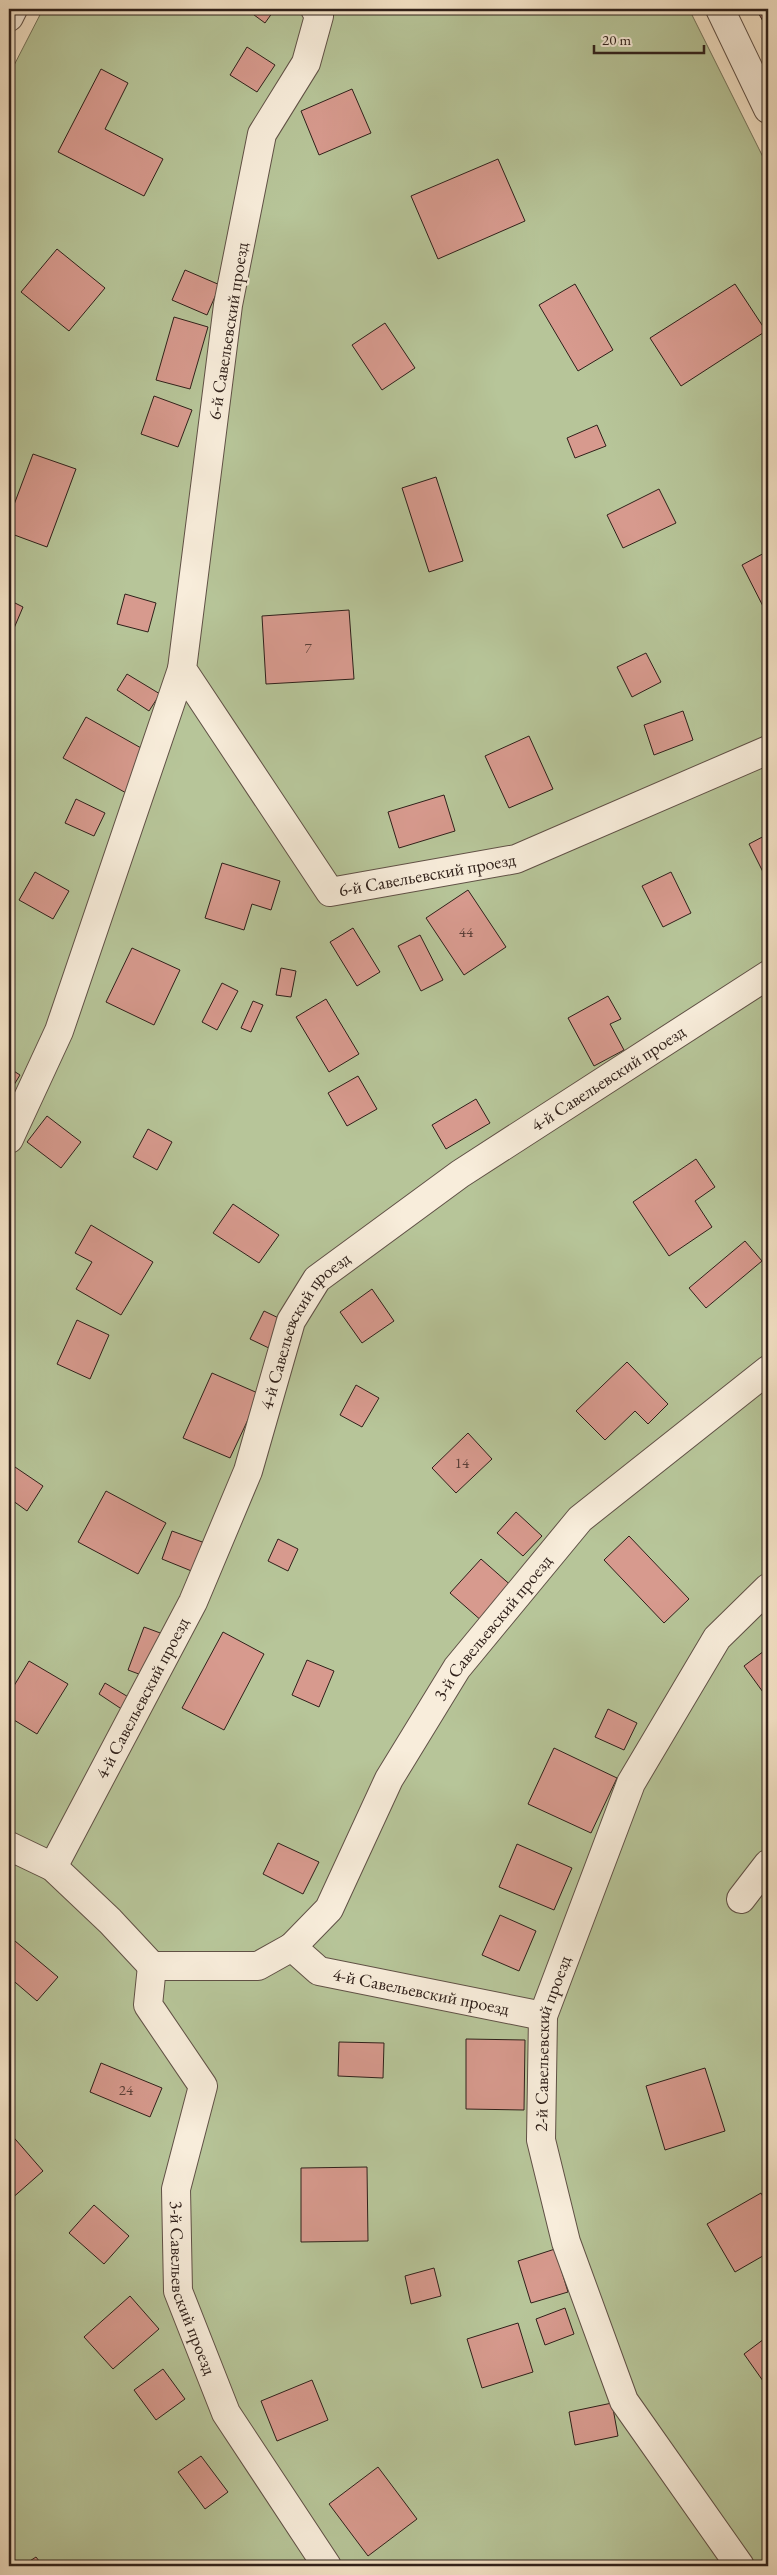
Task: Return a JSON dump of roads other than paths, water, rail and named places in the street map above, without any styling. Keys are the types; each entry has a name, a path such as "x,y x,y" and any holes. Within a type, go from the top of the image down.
{"street":[{"path":"9,17 13,9"},
{"name":"6-й Савельевский проезд","path":"9,1139 59,1031 182,669 228,305 262,134 306,63 319,16 315,9"},
{"path":"720,9 768,109"},
{"name":"6-й Савельевский проезд","path":"182,669 330,892 516,859 768,750"},
{"name":"4-й Савельевский проезд","path":"53,1867 192,1602 248,1471 291,1321 317,1278 460,1174 768,975"},
{"name":"3-й Савельевский проезд","path":"292,1947 329,1909 389,1779 456,1668 580,1519 768,1370"},
{"name":"2-й Савельевский проезд","path":"740,2566 624,2401 566,2242 541,2140 543,2016 631,1783 717,1638 768,1588"},
{"path":"9,1846 53,1867 110,1920 152,1966 258,1966 292,1947"},
{"path":"741,1898 768,1864"},
{"name":"4-й Савельевский проезд","path":"292,1947 319,1971 543,2016"},
{"name":"3-й Савельевский проезд","path":"152,1966 148,2005 203,2086 176,2189 178,2291 226,2413 327,2566"}]}
